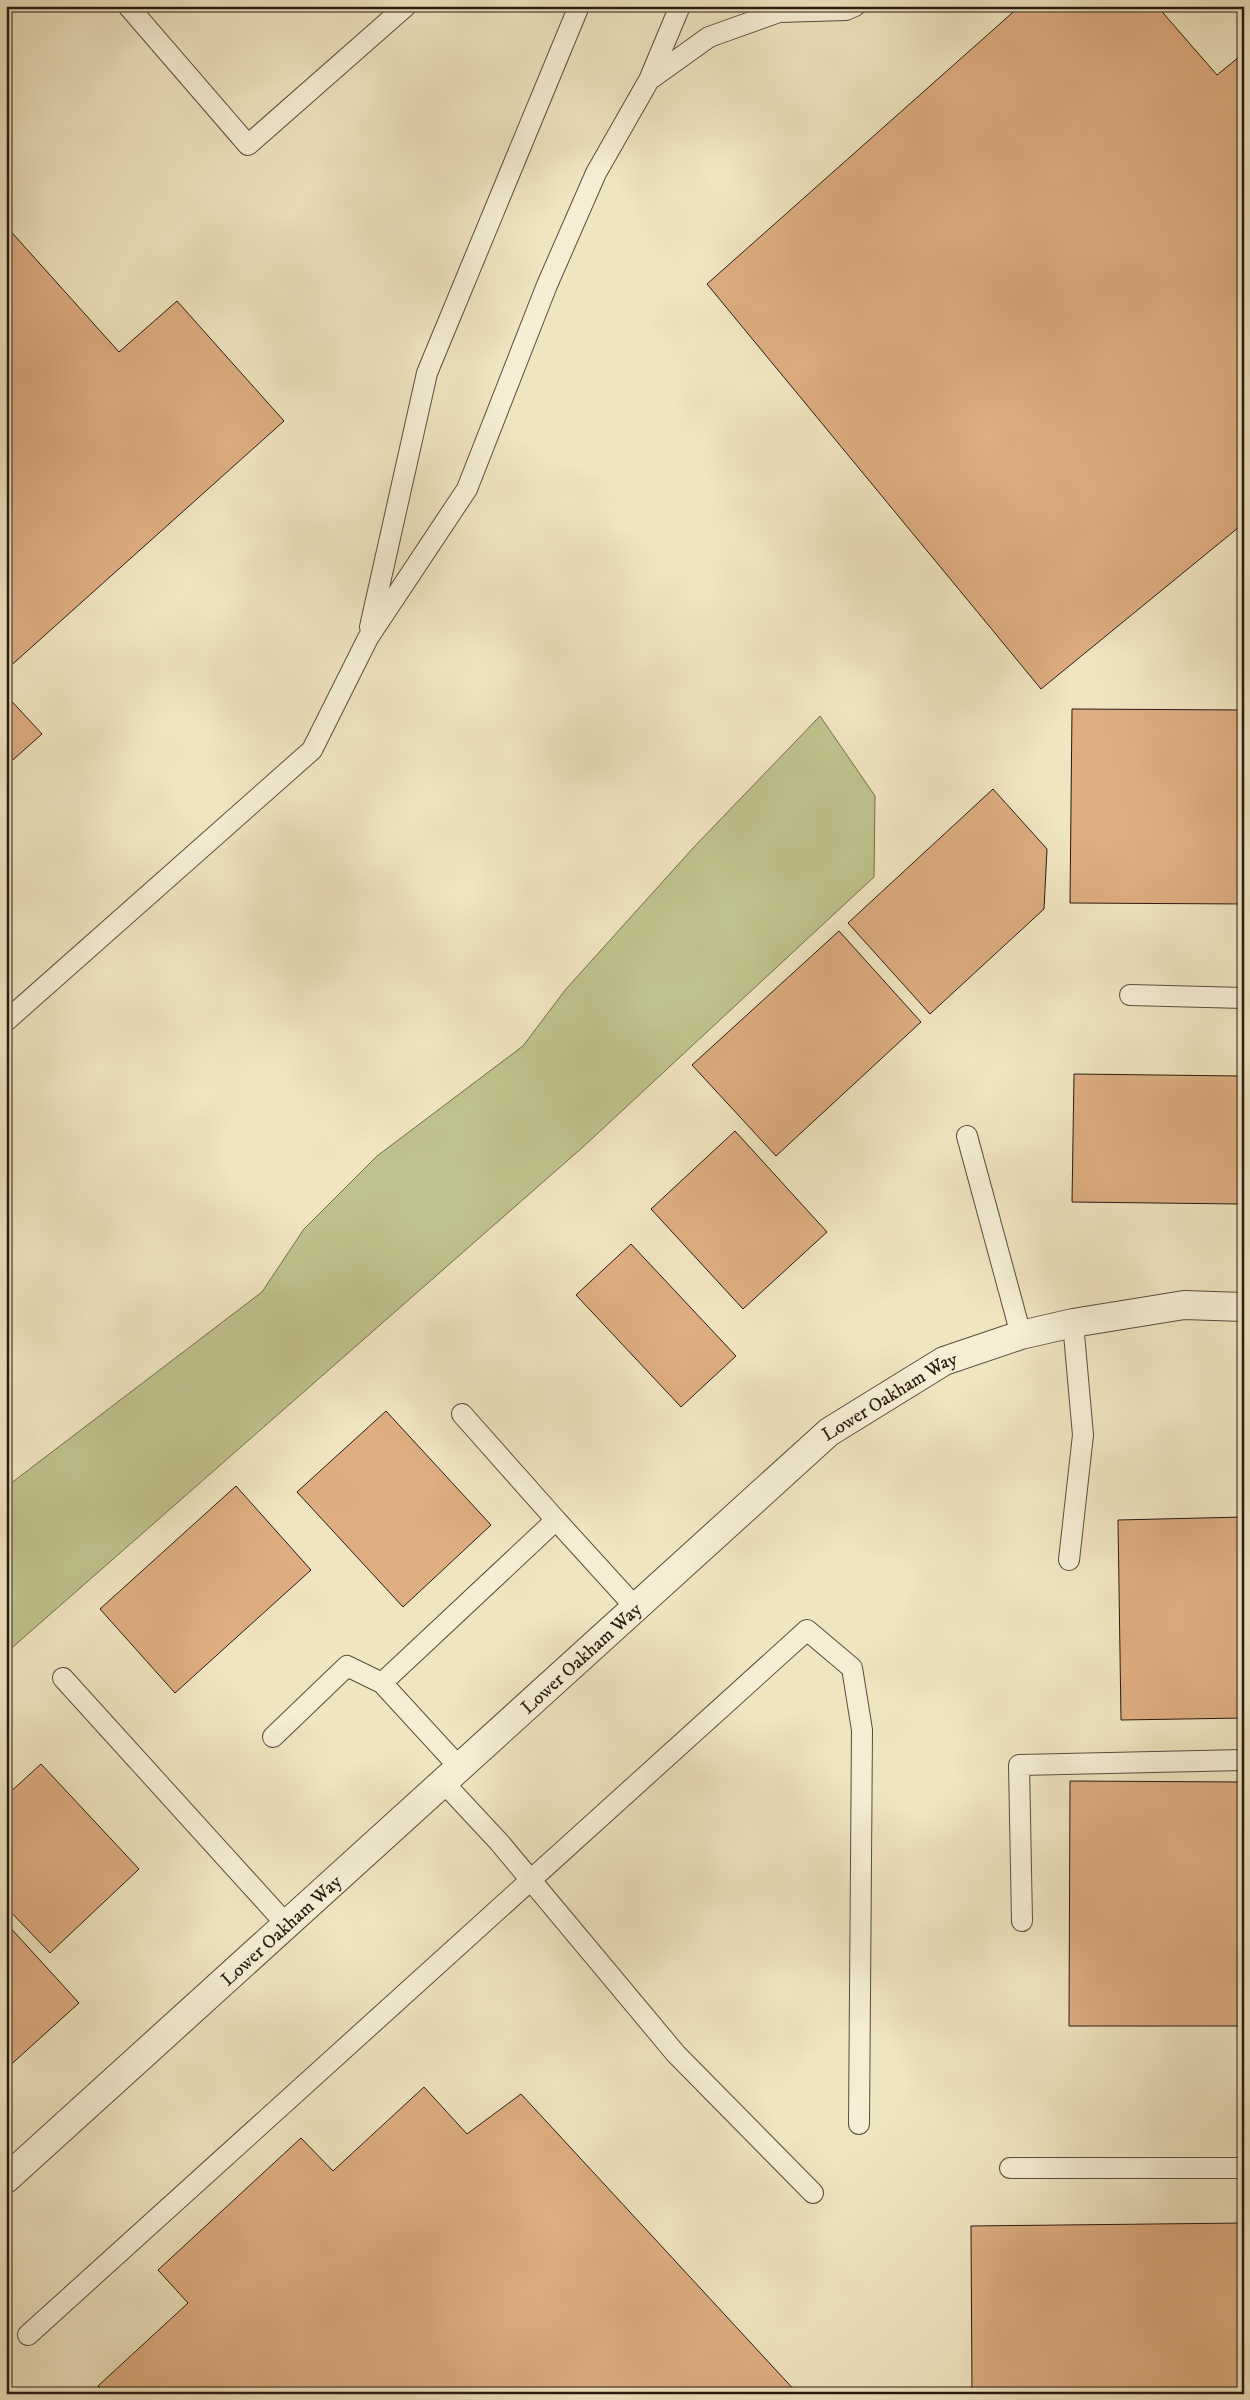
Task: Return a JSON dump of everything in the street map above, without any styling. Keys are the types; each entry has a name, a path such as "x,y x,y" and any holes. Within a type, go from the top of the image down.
{"street":[{"name":"Lower Oakham Way","path":"6,2179 829,1432 944,1361 1021,1335 1073,1323 1184,1305 1244,1307"}],"lane":[{"path":"128,6 248,145 406,6"},
{"path":"368,638 427,373 579,6"},
{"path":"6,1021 312,750 368,638 467,489 548,285 596,173 649,80 680,6"},
{"path":"649,80 709,37 779,12 846,10 855,6"},
{"path":"1130,995 1244,998"},
{"path":"967,1136 1021,1335"},
{"path":"1069,1560 1083,1435 1073,1323"},
{"path":"462,1414 636,1608"},
{"path":"382,1684 556,1520"},
{"path":"28,2335 808,1630 852,1668 862,1730 860,2124"},
{"path":"272,1737 347,1666 382,1684 452,1776 499,1842 676,2054 813,2193"},
{"path":"63,1678 286,1924"},
{"path":"1022,1922 1019,1765 1244,1760"},
{"path":"1010,2168 1244,2168"}],"green space":[{"path":"820,716 875,796 874,877 583,1147 6,1653 6,1487 262,1292 304,1229 377,1156 523,1046 566,989 693,848"}],"building":[{"path":"1020,6 1157,6 1217,75 1244,53 1244,523 1041,689 707,284"},
{"path":"6,226 119,352 177,301 284,421 6,670"},
{"path":"6,695 42,734 6,766"},
{"path":"1072,709 1244,710 1244,904 1070,903"},
{"path":"993,789 1047,849 1044,909 930,1014 848,923"},
{"path":"839,931 921,1022 776,1156 692,1065"},
{"path":"1074,1074 1241,1076 1240,1204 1072,1202"},
{"path":"735,1131 827,1232 743,1309 651,1209"},
{"path":"631,1244 736,1356 681,1407 576,1295"},
{"path":"386,1411 491,1525 403,1607 297,1492"},
{"path":"236,1486 311,1570 175,1693 100,1609"},
{"path":"1244,1517 1244,1718 1121,1720 1118,1520"},
{"path":"41,1764 139,1869 50,1953 6,1907 6,1796"},
{"path":"1070,1781 1239,1782 1238,2026 1069,2026"},
{"path":"6,1923 79,2003 6,2069"},
{"path":"424,2087 467,2134 521,2094 798,2394 105,2394 98,2386 188,2303 158,2270 301,2138 333,2171"},
{"path":"1244,2223 1244,2394 972,2394 971,2226"}]}
